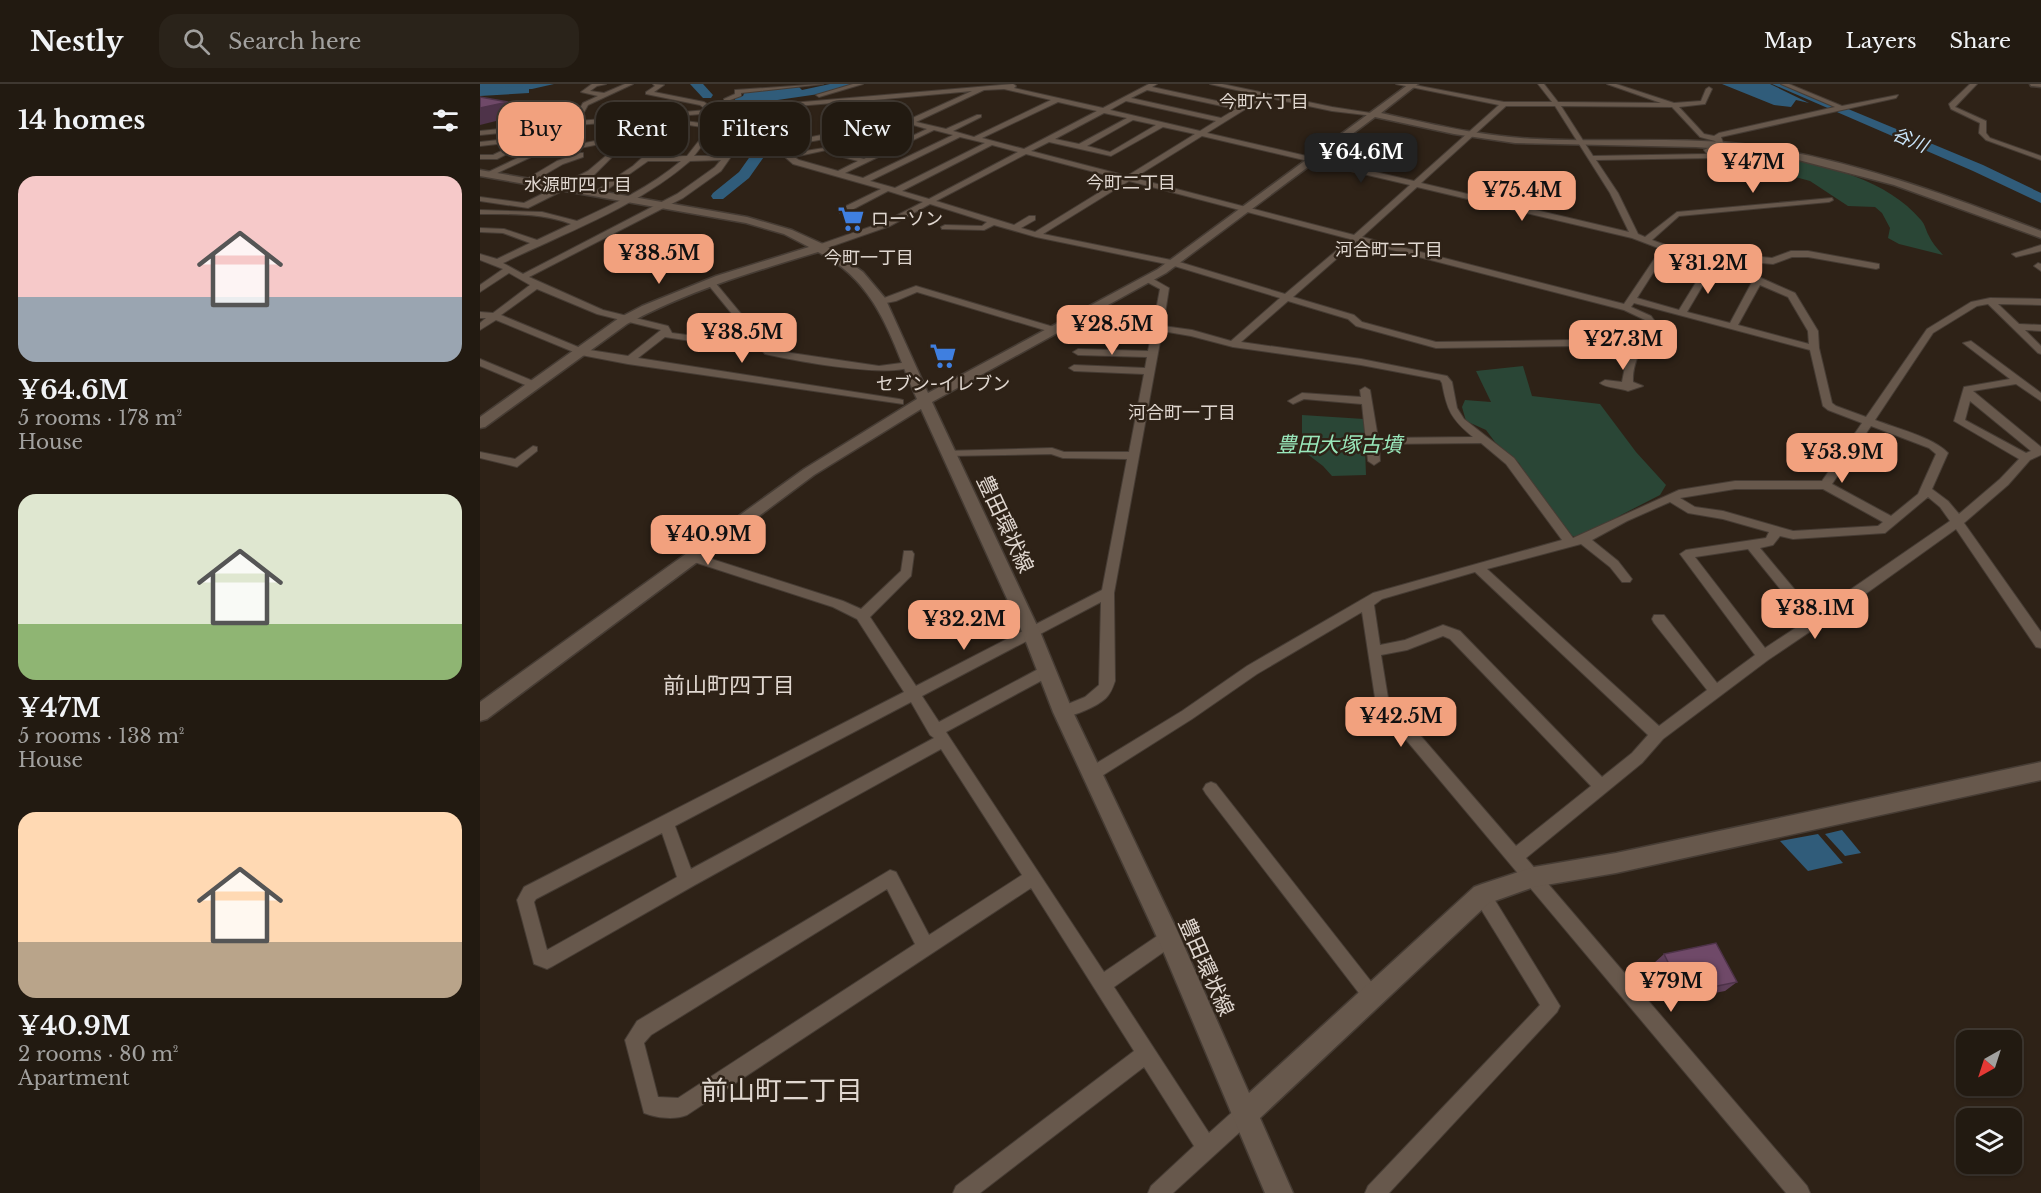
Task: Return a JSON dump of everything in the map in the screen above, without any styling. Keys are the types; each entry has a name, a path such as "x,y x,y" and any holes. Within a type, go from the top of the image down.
{"street":[{"path":"603,84 596,84 584,92 606,95"},
{"path":"584,106 630,84"},
{"path":"656,84 661,85 648,93 700,103"},
{"path":"728,102 727,99 739,96 737,91 820,84 836,92"},
{"path":"773,102 836,92 860,84"},
{"path":"842,102 952,88 1004,87 1022,84"},
{"path":"1213,84 1514,141 1719,142"},
{"path":"480,713 809,472 925,400 1149,279 1173,263 1248,210 1374,114 1406,84 1504,104 1557,105 1703,104 1709,88"},
{"path":"1540,84 1557,105 1618,201 1635,236"},
{"path":"1610,84 1674,105 1702,136 1719,142 1863,172 1928,192 2041,235"},
{"path":"1784,84 1839,108"},
{"path":"1974,84 1951,105 1953,108 1984,122 1982,133 1988,139 2041,158"},
{"path":"2034,84 2041,85"},
{"path":"480,424 623,321 671,295 865,234 1150,86 1240,108"},
{"path":"1004,87 1635,236 1735,274 1758,280 1792,295 1813,331 1814,348 1827,404 1934,446 1942,453 1922,497 1881,530 1793,535 1723,515 1692,510 1670,497"},
{"path":"912,121 984,88"},
{"path":"833,102 836,92"},
{"path":"1036,235 1263,94"},
{"path":"1719,142 1719,135 1896,96"},
{"path":"1125,99 1220,120"},
{"path":"975,139 1056,100"},
{"path":"1233,344 1504,104"},
{"path":"688,113 700,112"},
{"path":"946,132 979,116"},
{"path":"1080,147 1133,117"},
{"path":"912,123 1025,151 1095,160 1111,154 1163,124"},
{"path":"912,139 934,129"},
{"path":"480,133 498,131"},
{"path":"862,182 960,135"},
{"path":"480,144 525,139 529,141 494,157 480,157"},
{"path":"1047,140 1080,147 1095,160 1144,186 1629,304 1682,313 1814,348"},
{"path":"843,210 952,163 991,143"},
{"path":"496,263 630,199 668,176 689,158 700,144"},
{"path":"1707,148 1712,156"},
{"path":"529,180 554,168 565,158 596,151"},
{"path":"480,199 525,206 598,168 610,156"},
{"path":"598,192 634,171 652,156"},
{"path":"789,156 796,162 930,202 939,208 1036,235 1173,263 1351,317 1359,324 1436,345 1570,343 1631,360"},
{"path":"848,156 864,161"},
{"path":"841,174 874,156"},
{"path":"1590,158 1712,156 1785,176"},
{"path":"486,176 527,157"},
{"path":"649,159 728,158"},
{"path":"523,277 665,205 711,175 728,158"},
{"path":"952,163 963,166"},
{"path":"974,170 984,173"},
{"name":"豊田環状線","path":"486,176 565,186 758,222 788,232 821,248 859,274 881,301 947,453 1032,634 1092,774 1169,938 1279,1193"},
{"path":"1647,240 1677,214 1829,200"},
{"path":"480,212 540,212 558,215 578,224"},
{"path":"1015,228 1032,218"},
{"path":"945,227 984,228 993,222"},
{"path":"480,230 504,231 537,243"},
{"path":"1629,304 1666,247"},
{"path":"2016,254 2041,248"},
{"path":"1697,258 1707,255 1773,261 1791,254 1808,254 1875,266"},
{"path":"480,257 536,285 623,321 664,328 668,334 704,340 738,316"},
{"path":"1682,313 1711,264"},
{"path":"480,288 507,270"},
{"path":"1064,712 1098,697 1106,690 1108,681 1108,593 1165,288 1149,279"},
{"path":"1733,326 1758,280"},
{"path":"710,282 768,352 879,369 909,365"},
{"path":"480,327 536,285"},
{"path":"881,301 893,299 916,289 1054,330"},
{"path":"1825,485 1930,331 1974,304 1990,301 2041,302"},
{"path":"1990,301 2041,351"},
{"path":"1605,383 1631,386 1626,374 1631,360 1652,324 1648,318 1629,304"},
{"path":"480,315 495,316 581,352 899,402"},
{"path":"1071,321 1157,326 1233,344 1361,362 1443,378 1447,382 1452,408 1460,421 1510,461 1570,543"},
{"path":"2019,327 2041,328"},
{"path":"628,361 666,331"},
{"path":"1968,343 2041,398"},
{"path":"1078,352 1152,354"},
{"path":"480,362 534,386"},
{"path":"1074,369 1149,370"},
{"path":"2018,381 1968,389 1959,421 2026,458"},
{"path":"1515,857 1637,758 1658,735 1763,656 1859,592 1957,522 2004,482 2026,458 2040,451 1967,394"},
{"path":"1293,401 1302,396 1366,396 1374,460"},
{"path":"1372,441 1483,440"},
{"path":"480,455 517,463 533,449"},
{"path":"947,453 1052,451 1063,455 1133,456"},
{"path":"1092,774 1187,715 1252,670 1367,602 1477,567 1583,539 1670,497 1735,485 1825,485 1890,521"},
{"path":"1926,490 1936,496 1952,512 2041,643"},
{"path":"1686,554 1769,542 1776,531"},
{"path":"1583,539 1614,564 1626,579"},
{"path":"1677,543 1763,656"},
{"path":"1751,545 1814,622"},
{"path":"862,616 908,573 908,554"},
{"path":"692,557 769,584 838,604 862,616 912,696 1034,877 1207,1148"},
{"path":"1477,567 1658,735"},
{"path":"1047,671 939,736 548,960 540,958 525,900 530,893 1108,593"},
{"path":"1367,602 1382,700 1800,1193"},
{"path":"1659,619 1716,692"},
{"path":"1374,651 1407,645 1443,630 1455,635 1602,787"},
{"path":"1158,1193 1482,895 1534,877 1616,863 2041,771"},
{"path":"1211,789 1371,995"},
{"path":"666,823 687,880"},
{"path":"925,946 890,878 644,1028 634,1040 651,1106 680,1108 1034,877"},
{"path":"1375,1193 1551,1006 1482,895"},
{"path":"1103,984 1169,938"},
{"path":"963,1193 1146,1053"}],"green space":[{"path":"1765,154 1807,162 1869,182 1906,205 1924,223 1932,241 1943,255 1899,244 1888,238 1890,228 1882,213 1875,207 1848,206 1810,181 1721,157"},
{"path":"1523,366 1532,396 1600,404 1636,452 1666,485 1660,495 1621,515 1583,539 1569,535 1541,499 1519,463 1495,442 1486,430 1466,421 1462,407 1465,400 1491,402 1476,371"},
{"name":"豊田大塚古墳","path":"1302,415 1364,419 1366,475 1332,476 1302,450"}],"water":[{"path":"480,84 554,84 532,89 480,91"},
{"path":"830,84 857,84 819,94 763,102 735,102 735,98 743,96 745,91 799,87 802,90"},
{"path":"1722,84 1770,84 1809,103 1796,100 1791,107 1774,105"},
{"path":"1842,830 1861,853 1845,856 1825,834"},
{"path":"1818,834 1843,863 1808,871 1780,841"}],"building":[{"path":"480,97 508,102 498,102 498,104 480,108"},
{"path":"1716,943 1737,982 1683,993 1664,954"}],"waterway":[{"path":"696,84 707,95"},
{"name":"谷川","path":"1778,84 1978,168 2041,199"},
{"path":"480,92 525,90"},
{"path":"718,196 744,175 757,156"}],"place":[{"name":"ローソン","path":"851,219"},
{"name":"セブン-イレブン","path":"943,356"}],"district":[{"name":"今町六丁目","path":"1264,102"},
{"name":"今町二丁目","path":"1131,183"},
{"name":"水源町四丁目","path":"578,185"},
{"name":"河合町二丁目","path":"1389,250"},
{"name":"今町一丁目","path":"869,258"},
{"name":"河合町一丁目","path":"1182,413"},
{"name":"前山町四丁目","path":"729,685"},
{"name":"前山町二丁目","path":"782,1091"}]}
